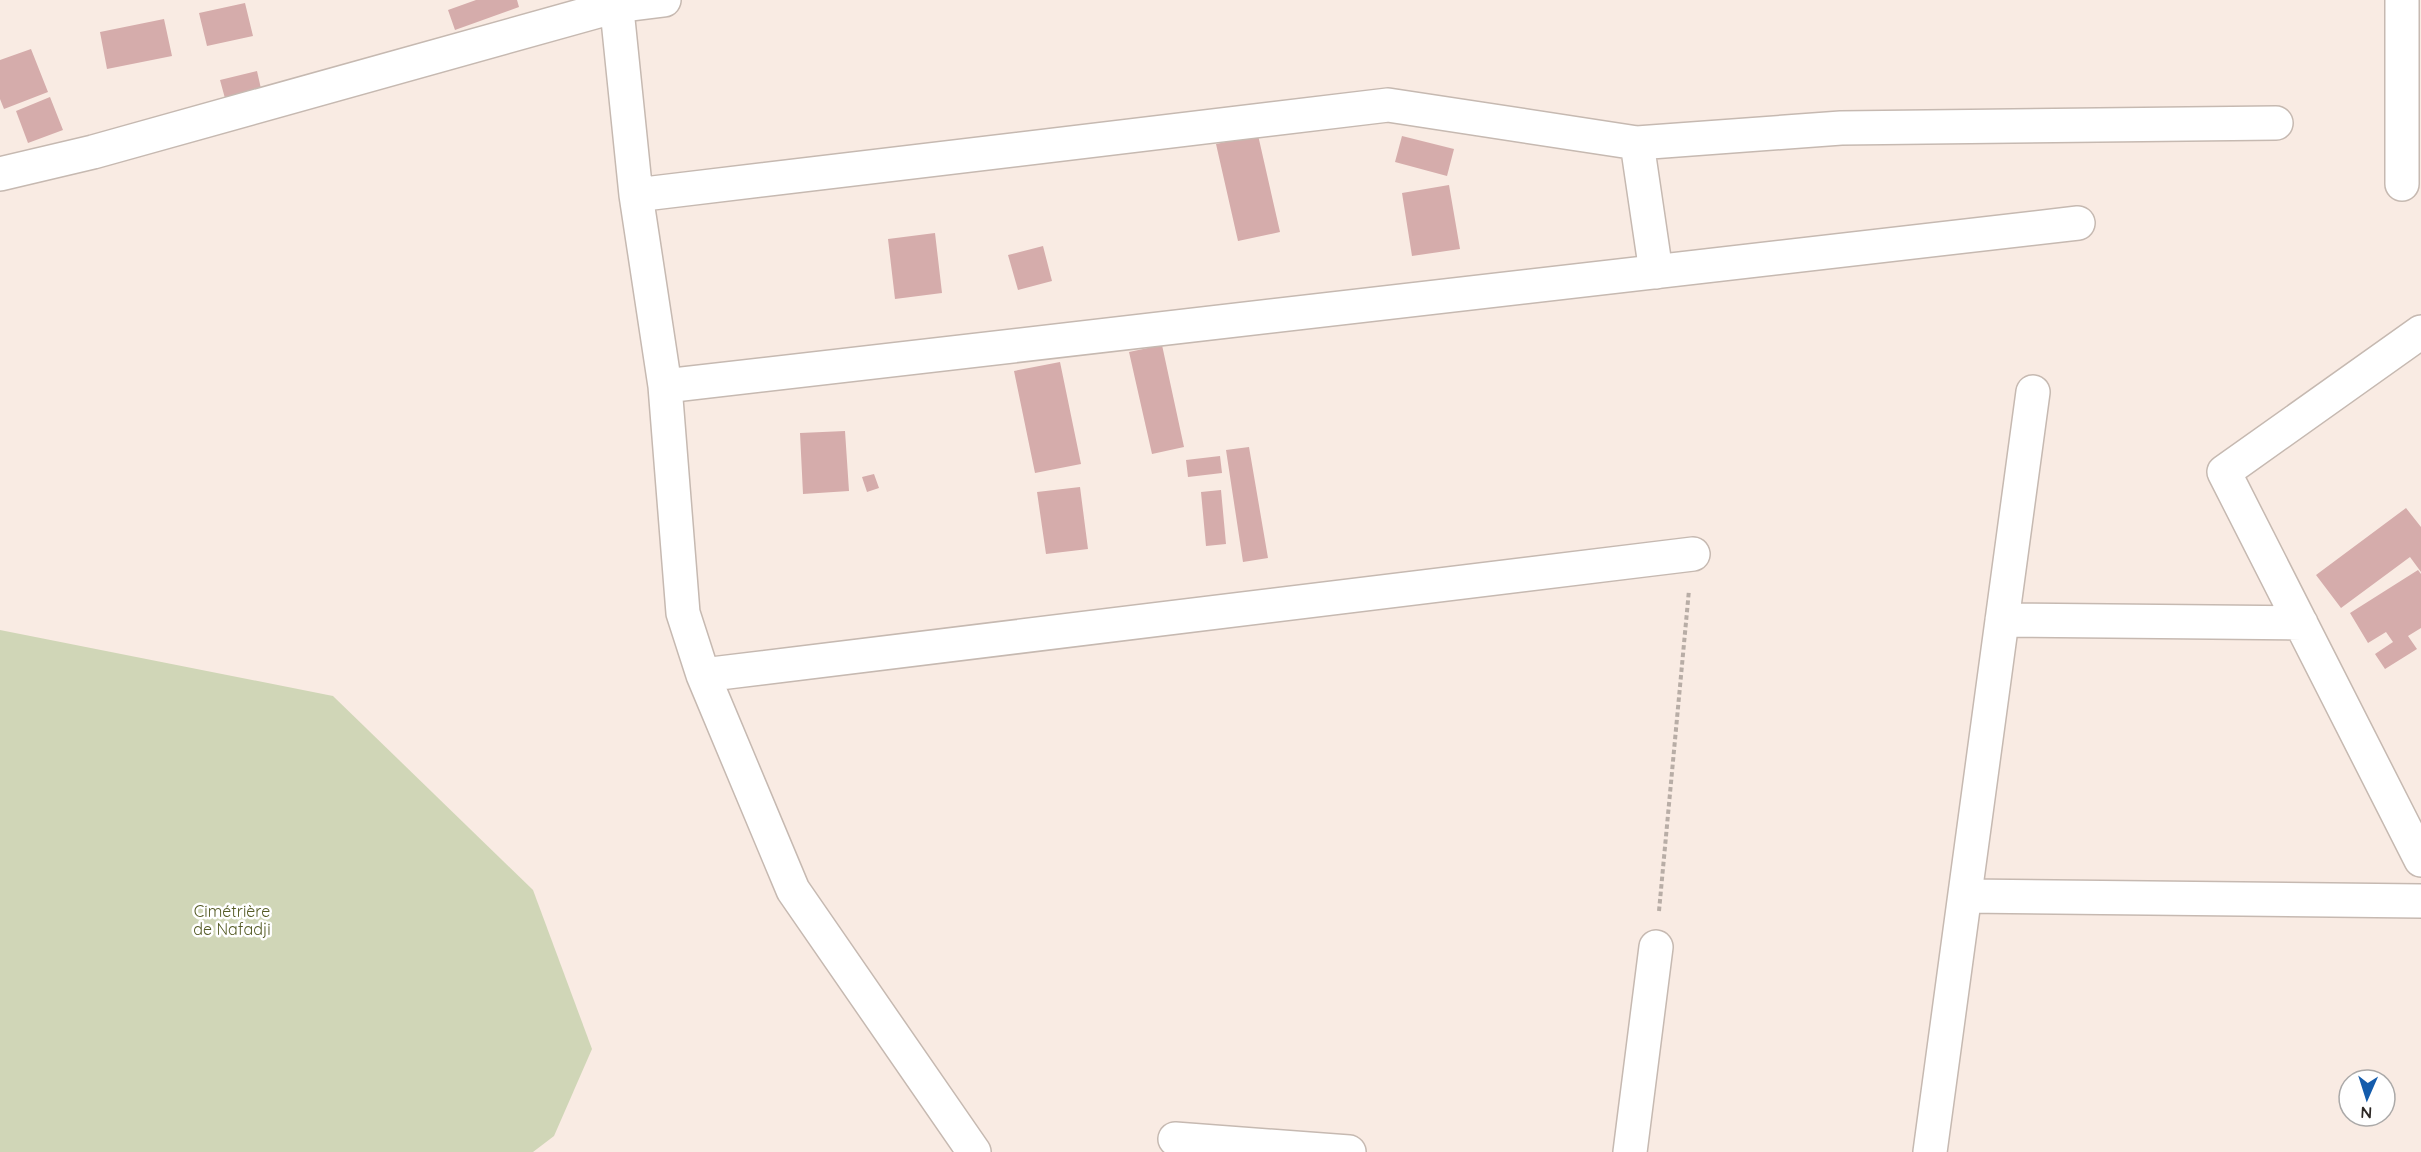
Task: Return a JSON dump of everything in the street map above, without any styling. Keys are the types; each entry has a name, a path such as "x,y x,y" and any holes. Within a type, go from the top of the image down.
{"street":[{"path":"0,174 93,152 616,3 664,0"},
{"path":"2402,0 2402,184"},
{"path":"616,3 636,195 665,386 683,613 704,675 794,890 974,1152"},
{"path":"636,195 1388,105 1636,143 1841,128 2276,123"},
{"path":"1636,143 1656,272"},
{"path":"665,386 2078,223"},
{"path":"2421,332 2224,472 2421,860"},
{"path":"1930,1152 2033,392"},
{"path":"704,675 1693,554"},
{"path":"2002,620 2301,623"},
{"path":"1965,896 2421,901"},
{"path":"1630,1152 1656,947"},
{"path":"1175,1139 1348,1152"}],"path":[{"path":"1656,947 1693,554"}],"green space":[{"name":"Cimétrière de Nafadji","path":"0,630 333,696 533,890 592,1049 554,1136 533,1152 0,1152"}],"building":[{"path":"476,0 517,0 519,7 455,30 448,10"},
{"path":"245,3 253,36 207,46 199,13"},
{"path":"164,19 172,56 107,69 100,32"},
{"path":"31,49 48,92 4,109 0,99 0,60"},
{"path":"257,71 262,93 226,102 220,80"},
{"path":"50,97 63,130 28,143 16,111"},
{"path":"1258,135 1280,232 1238,241 1216,144"},
{"path":"1402,136 1454,149 1447,176 1395,162"},
{"path":"1449,185 1460,249 1412,256 1402,193"},
{"path":"935,233 942,293 895,299 888,239"},
{"path":"1043,246 1052,281 1018,290 1008,255"},
{"path":"1162,345 1184,447 1152,454 1129,352"},
{"path":"1060,362 1081,464 1035,473 1014,371"},
{"path":"845,431 849,491 803,494 800,433"},
{"path":"1249,447 1268,558 1243,562 1226,450"},
{"path":"1220,456 1222,473 1188,477 1186,460"},
{"path":"874,474 879,488 867,492 862,477"},
{"path":"1080,487 1088,549 1046,554 1037,492"},
{"path":"1221,490 1226,544 1206,546 1201,492"},
{"path":"2406,508 2421,527 2421,572 2410,557 2341,608 2316,575"},
{"path":"2418,570 2421,574 2421,628 2408,636 2417,649 2385,669 2375,654 2393,642 2386,632 2368,643 2350,613"}]}
